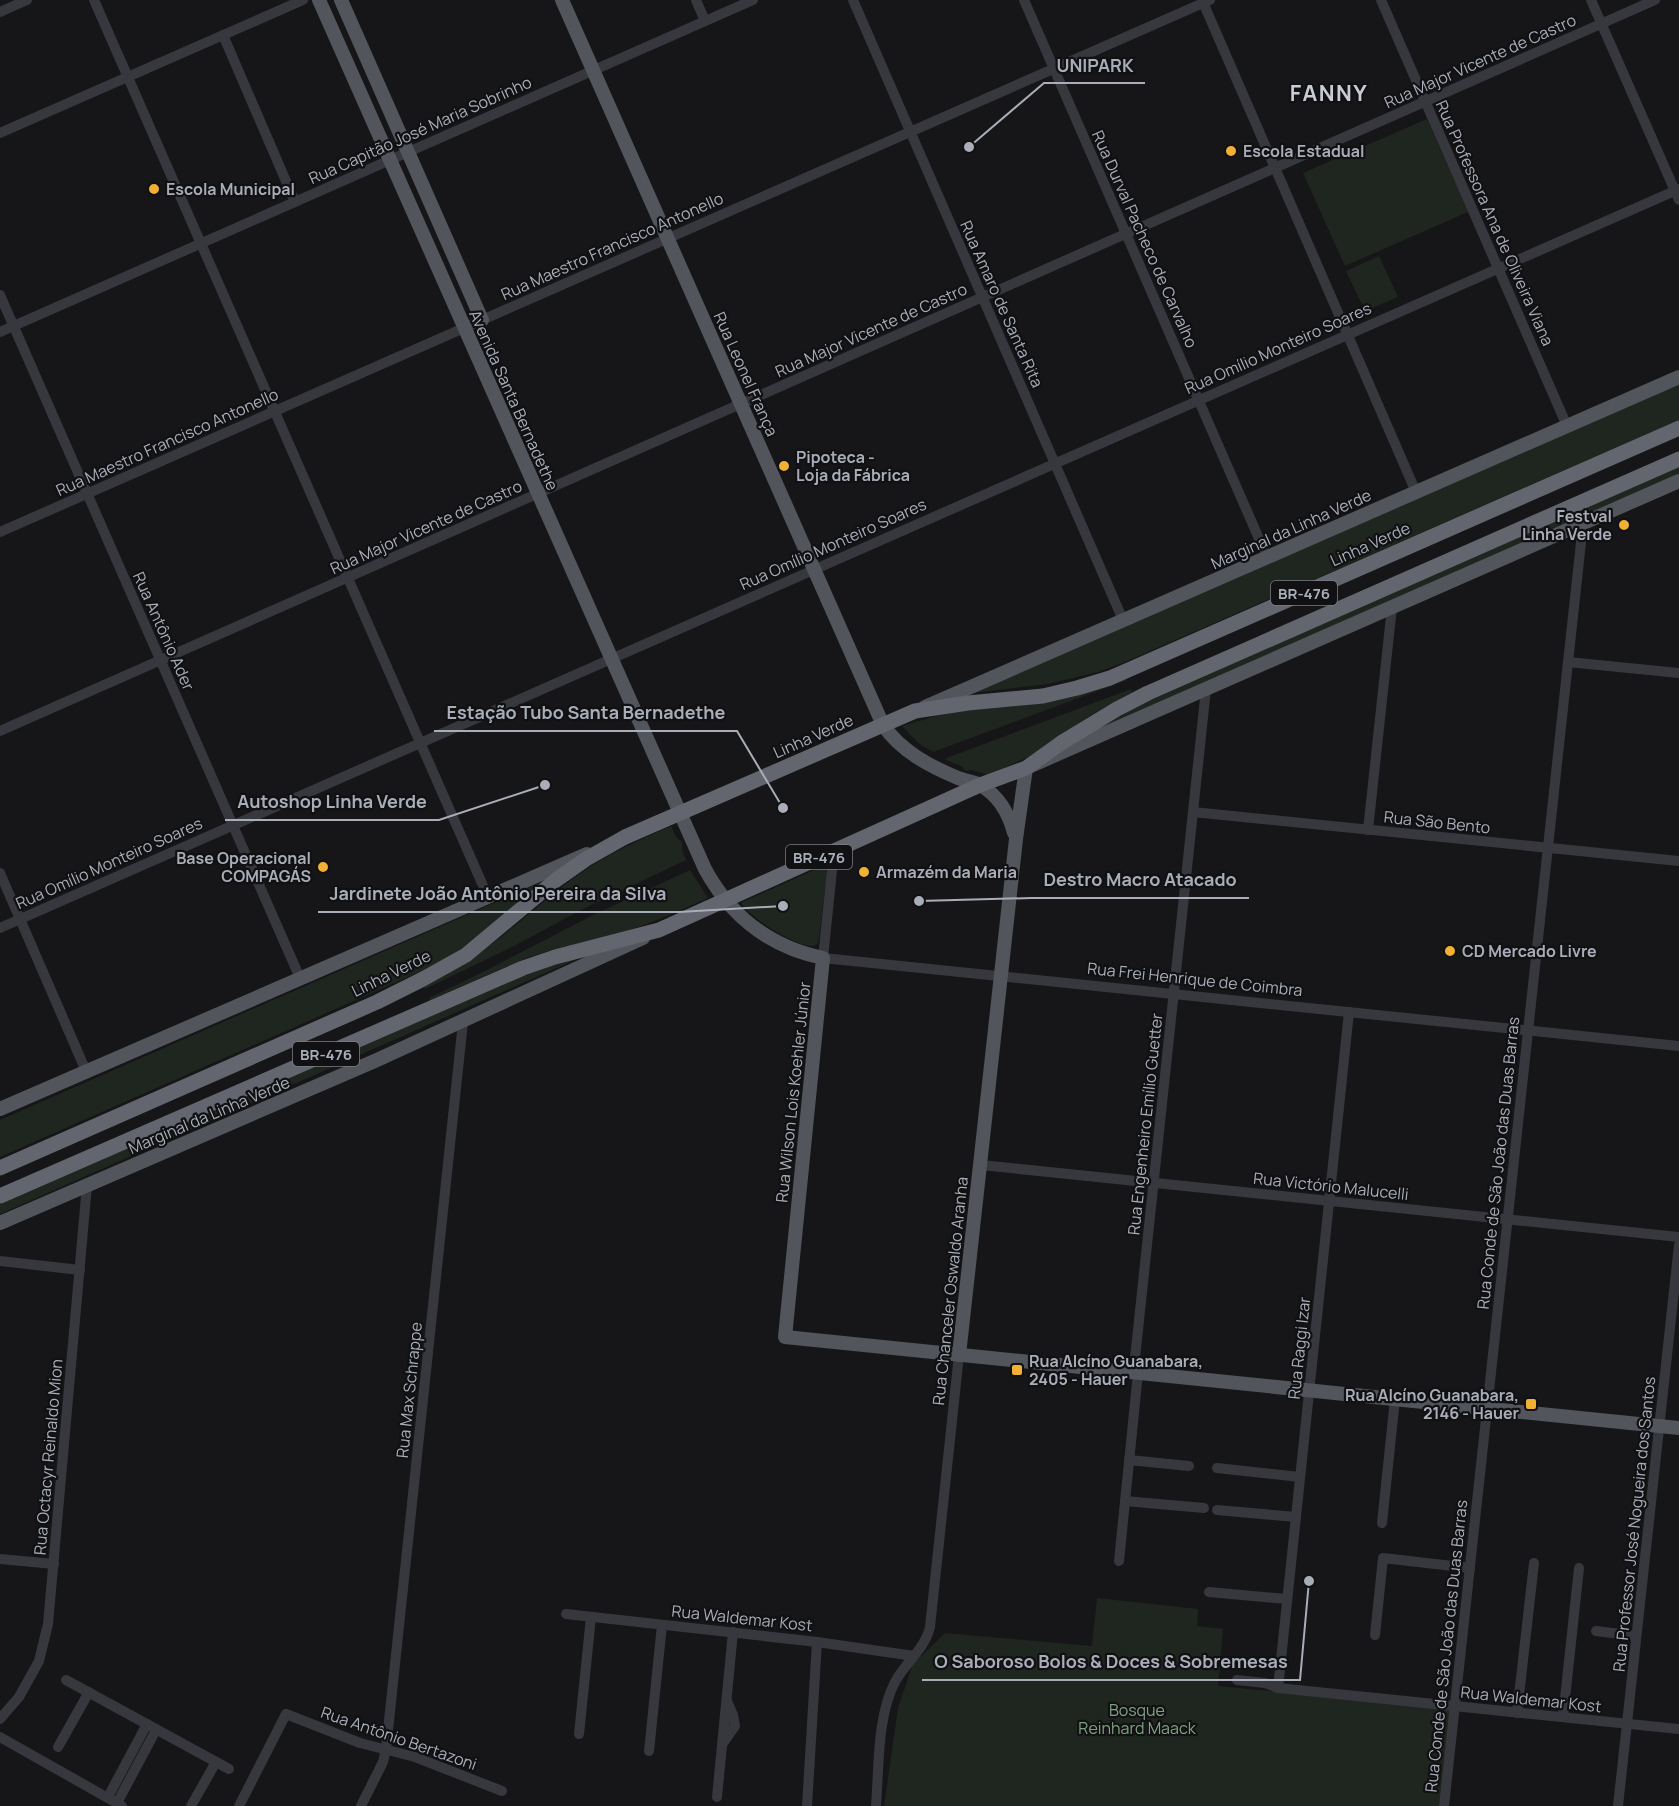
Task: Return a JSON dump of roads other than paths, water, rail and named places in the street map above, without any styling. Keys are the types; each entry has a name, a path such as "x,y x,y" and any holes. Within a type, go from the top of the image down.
{"highway":[{"name":"Linha Verde","path":"0,1168 367,1006 423,979 466,955 556,880 586,859 625,837 915,711 1051,694 1110,678 1679,428"},
{"name":"BR-476","path":"0,1196 523,968 555,957 659,930 980,785 1026,768 1108,714 1148,693 1679,459"}],"main road":[{"name":"Avenida Santa Bernadethe","path":"319,0 679,814 705,869 724,901"},
{"name":"Avenida Santa Bernadethe","path":"341,0 482,320"},
{"name":"Rua Leonel França","path":"562,0 883,725 899,744 921,760 980,785 1002,804 1009,816 1016,839"},
{"name":"Marginal da Linha Verde","path":"915,711 1679,376"},
{"path":"1026,768 1679,482"},
{"name":"Rua Chanceler Oswaldo Aranha","path":"959,1355 1016,839 1026,768"},
{"path":"0,1109 625,837"},
{"name":"Rua Frei Henrique de Coimbra","path":"724,901 747,922 775,941 800,952 823,957"},
{"name":"Marginal da Linha Verde","path":"0,1223 462,1022 659,930"},
{"name":"Rua Wilson Lois Koehler Júnior","path":"823,957 785,1337 959,1355"},
{"path":"959,1355 1679,1428"}],"street":[{"path":"0,12 27,0"},
{"path":"94,0 488,897"},
{"path":"0,134 303,0"},
{"path":"696,0 705,21"},
{"name":"Rua Capitão José Maria Sobrinho","path":"0,332 753,0"},
{"name":"Rua Amaro de Santa Rita","path":"853,0 1123,620"},
{"name":"Rua Durval Pacheco de Carvalho","path":"1024,0 1267,557"},
{"name":"Rua Professora Ana de Oliveira Viana","path":"1381,0 1567,426"},
{"path":"1591,0 1678,193"},
{"name":"Rua Major Vicente de Castro","path":"0,731 1655,0"},
{"path":"1205,1 1416,492"},
{"name":"Rua Maestro Francisco Antonello","path":"0,532 1205,1"},
{"path":"223,35 295,202"},
{"name":"Rua Omílio Monteiro Soares","path":"0,928 1347,334 1678,193"},
{"name":"Rua Antônio Ader","path":"0,296 300,978"},
{"name":"Rua Conde de São João das Duas Barras","path":"1444,1806 1582,524"},
{"path":"1368,830 1392,607"},
{"path":"1568,662 1679,673"},
{"name":"Rua Engenheiro Emílio Guetter","path":"1119,1561 1138,1373 1135,1358 1206,689"},
{"name":"Rua São Bento","path":"1193,812 1679,861"},
{"name":"Rua Wilson Lois Koehler Júnior","path":"823,957 834,851"},
{"path":"0,873 86,1071"},
{"name":"Rua Frei Henrique de Coimbra","path":"823,957 1679,1046"},
{"name":"Rua Raggi Izar","path":"1278,1688 1349,1012"},
{"name":"Rua Max Schrappe","path":"361,1806 387,1749 462,1022"},
{"name":"Rua Victório Malucelli","path":"981,1165 1679,1237"},
{"name":"Rua Octacyr Reinaldo Mion","path":"0,1719 19,1696 39,1661 48,1624 87,1185"},
{"name":"Rua Professor José Nogueira dos Santos","path":"1618,1806 1679,1245"},
{"path":"0,1261 80,1270"},
{"name":"Rua Chanceler Oswaldo Aranha","path":"876,1806 886,1706 895,1682 926,1640 930,1628 959,1355"},
{"path":"1382,1523 1395,1399"},
{"path":"1129,1460 1189,1466"},
{"path":"1217,1468 1300,1477"},
{"path":"1125,1501 1204,1508"},
{"path":"1218,1510 1296,1517"},
{"path":"1375,1635 1383,1558 1470,1568"},
{"path":"0,1559 54,1564"},
{"path":"1517,1713 1534,1563"},
{"path":"1563,1718 1578,1568"},
{"path":"1209,1592 1287,1599"},
{"name":"Rua Waldemar Kost","path":"566,1614 817,1642 914,1656"},
{"path":"579,1734 591,1617"},
{"path":"649,1751 663,1625"},
{"path":"1596,1631 1636,1636"},
{"path":"717,1797 733,1632"},
{"path":"807,1806 817,1642"},
{"path":"66,1680 229,1769"},
{"name":"Rua Waldemar Kost","path":"1237,1680 1265,1683 1278,1688 1679,1729"},
{"path":"58,1748 89,1692"},
{"name":"Rua Antônio Bertazoni","path":"239,1806 286,1714 360,1743 415,1757 502,1791"},
{"path":"0,1737 116,1802 151,1727"},
{"path":"191,1806 216,1762"}],"place":[{"name":"UNIPARK","path":"969,147"},
{"name":"Escola Estadual","path":"1231,151"},
{"name":"Escola Municipal","path":"154,189"},
{"name":"Pipoteca - Loja da Fábrica","path":"784,466"},
{"name":"Festval Linha Verde","path":"1624,525"},
{"name":"Autoshop Linha Verde","path":"545,785"},
{"name":"Estação Tubo Santa Bernadethe","path":"783,808"},
{"name":"Base Operacional COMPAGÁS","path":"323,867"},
{"name":"Armazém da Maria","path":"864,872"},
{"name":"Destro Macro Atacado","path":"919,901"},
{"name":"Jardinete João Antônio Pereira da Silva","path":"783,906"},
{"name":"CD Mercado Livre","path":"1450,951"},
{"name":"Rua Alcíno Guanabara, 2405 - Hauer","path":"1017,1370"},
{"name":"Rua Alcíno Guanabara, 2146 - Hauer","path":"1531,1404"},
{"name":"O Saboroso Bolos & Doces & Sobremesas","path":"1309,1581"}],"district":[{"name":"FANNY","path":"1329,93"}],"park label":[{"name":"Bosque Reinhard Maack","path":"1137,1719"}]}
